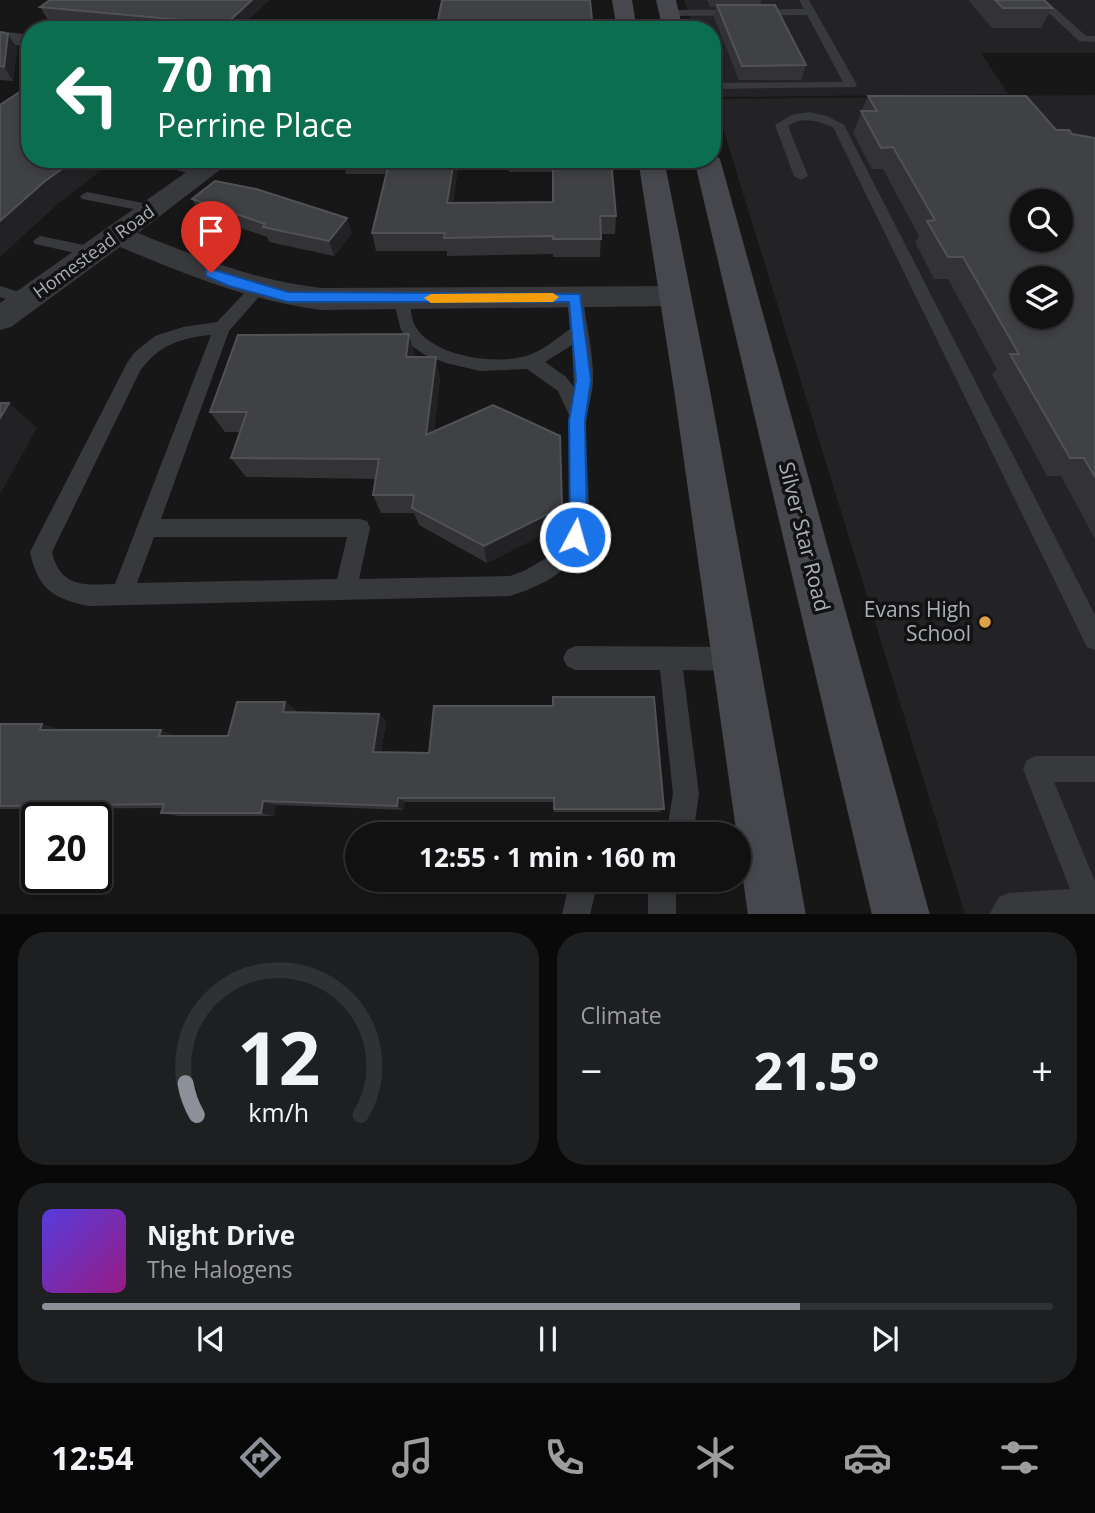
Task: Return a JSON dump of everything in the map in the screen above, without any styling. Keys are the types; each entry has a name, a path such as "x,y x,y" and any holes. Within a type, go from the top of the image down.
{"main road":[{"path":"622,3 625,21"},
{"path":"622,3 629,21"},
{"path":"653,168 777,914"},
{"name":"Silver Star Road","path":"709,168 901,914"}],"street":[{"path":"0,37 21,40"},
{"name":"Homestead Road","path":"0,319 13,296 105,244 209,168"},
{"path":"105,244 288,297 401,299 675,296"}],"lane":[{"path":"693,0 698,17"},
{"path":"721,86 851,85 804,0"},
{"path":"1040,0 1083,39 1095,39"},
{"path":"669,14 698,17 811,12"},
{"path":"801,176 781,125 793,116 815,115 838,125 1095,639"},
{"path":"88,197 153,209"},
{"path":"40,241 105,244"},
{"path":"123,593 222,328 258,289"},
{"path":"222,328 177,333 143,351 41,552 43,567 52,582 66,591 89,594 510,586 548,571 563,557 579,525 578,418 584,380 575,297"},
{"path":"401,299 407,327 426,348 451,360 529,362 554,375 570,390 578,418"},
{"path":"529,362 579,331"},
{"path":"148,528 360,528 346,589"},
{"path":"575,658 735,659"},
{"path":"670,659 686,794 681,822"},
{"path":"1004,914 1009,906 1092,901 1036,769 1095,769"},
{"path":"576,914 581,892"},
{"path":"662,892 662,914"}],"shaded area":[{"path":"684,0 1095,0 1095,53 981,53 1008,94 721,97 721,21 691,21"},
{"name":"Evans High School","path":"1095,95 1095,914 965,914 721,122 721,99"}],"building":[{"path":"50,0 252,0 229,21 193,21 40,7"},
{"path":"442,0 590,0 592,21 438,21"},
{"path":"995,0 1044,0 1052,8 1003,8"},
{"path":"717,5 775,5 806,65 742,66"},
{"path":"0,32 8,34 4,67 0,66"},
{"path":"21,91 21,168 63,168 0,221 0,105"},
{"path":"868,96 1026,96 1056,130 1069,130 1072,134 1095,138 1095,477 1084,458 1070,458 1010,354 1019,354 963,257 948,257 927,221 935,220 893,147 881,148 861,111 877,111"},
{"path":"388,168 453,168 447,203 553,202 553,168 612,168 616,216 600,216 601,239 553,239 553,236 444,238 445,233 372,233"},
{"path":"215,181 256,189 347,218 329,241 263,227 265,224 192,199"},
{"path":"409,334 406,357 436,357 426,435 493,405 560,436 562,507 484,546 412,508 414,495 373,495 379,459 231,458 247,412 210,412 238,335"},
{"path":"0,403 9,403 0,418"},
{"path":"553,697 654,697 664,809 554,809 554,798 398,798 397,806 263,801 261,813 161,813 164,804 112,805 112,802 21,802 21,806 0,806 0,724 42,724 40,730 161,730 159,736 228,736 237,702 285,702 283,712 379,714 373,752 429,753 434,706 553,706"}],"slow traffic":[{"path":"431,298 553,297"}],"place":[{"name":"Evans High School","path":"985,622"}],"route":[{"path":"211,273 234,283 288,297 575,297 584,380 577,421 579,525 575,537"}]}
